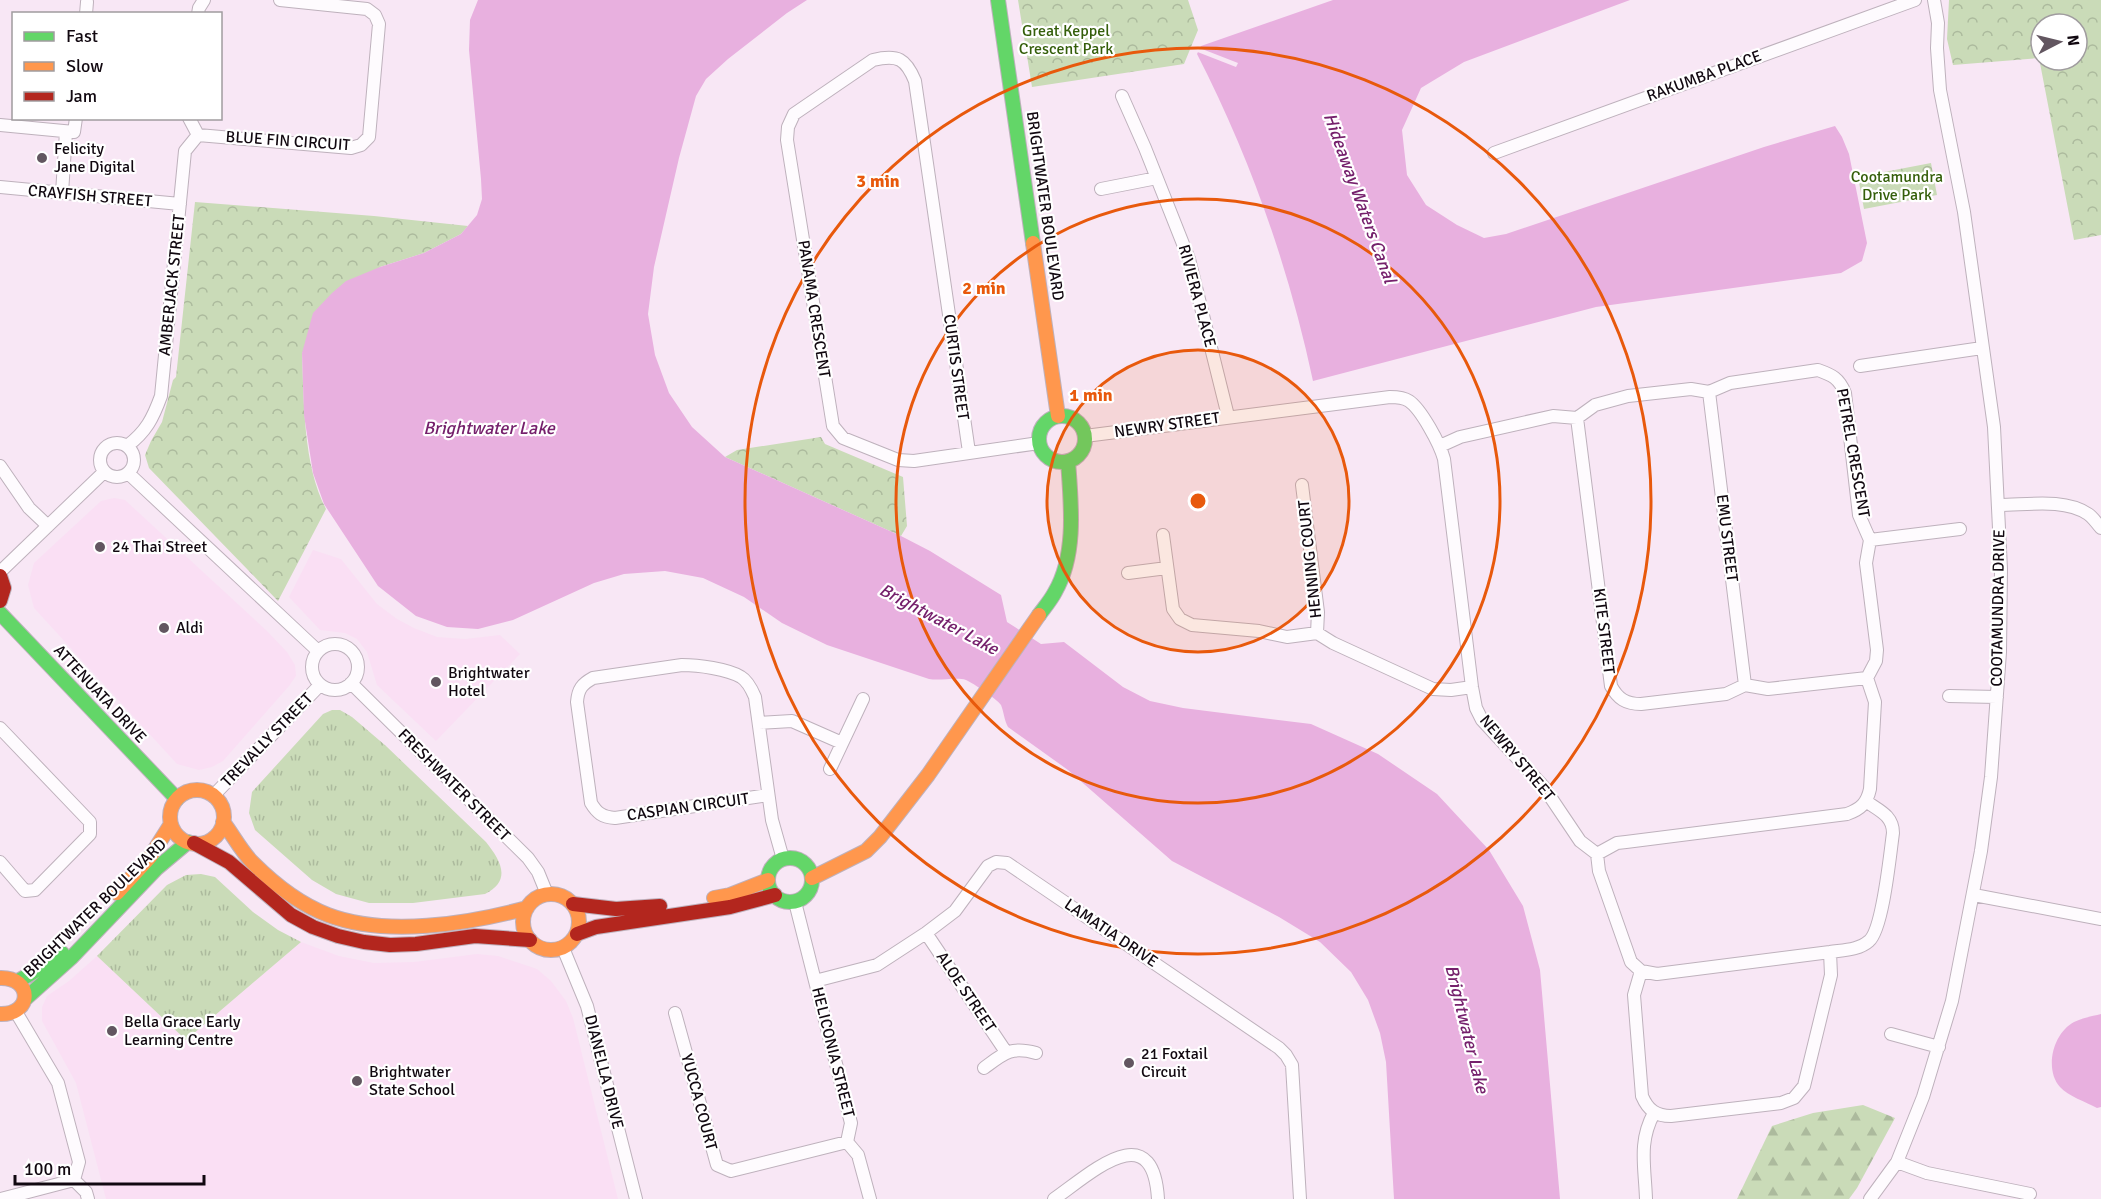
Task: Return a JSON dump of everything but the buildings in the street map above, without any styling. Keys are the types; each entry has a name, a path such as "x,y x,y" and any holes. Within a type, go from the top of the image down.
{"street":[{"name":"BLUE FIN CIRCUIT","path":"198,135 351,148 361,145 369,137 379,24 375,15 367,9 280,0"},
{"name":"BRIGHTWATER BOULEVARD","path":"999,0 1058,416"},
{"name":"RAKUMBA PLACE","path":"1494,153 1915,0"},
{"name":"COOTAMUNDRA DRIVE","path":"1870,1199 1897,1162 1923,1097 1940,1047 1952,1001 1974,896 1991,777 2000,652 2001,570 1994,427 1964,213 1940,90 1938,23 1934,0"},
{"name":"PANAMA CRESCENT","path":"910,68 896,58 873,60 794,114 788,127 787,140 800,228 833,426 843,438 898,460 914,461 1039,443"},
{"name":"CURTIS STREET","path":"910,68 915,81 969,452"},
{"name":"RIVIERA PLACE","path":"1122,96 1189,259 1228,416"},
{"path":"0,125 74,132 76,120"},
{"path":"190,120 198,135"},
{"path":"62,193 66,132"},
{"name":"AMBERJACK STREET","path":"128,446 150,424 161,396 185,151 198,135"},
{"path":"1101,189 1157,178"},
{"name":"CRAYFISH STREET","path":"0,188 180,204"},
{"path":"1860,366 1982,348"},
{"name":"PETREL CRESCENT","path":"1577,418 1595,405 1628,396 1690,389 1709,392 1730,383 1818,370 1831,374 1840,381 1845,393 1860,514 1870,540 1866,563 1877,650 1876,661 1867,678"},
{"name":"EMU STREET","path":"1709,392 1745,685"},
{"name":"NEWRY STREET","path":"1085,436 1228,416 1399,397 1407,399 1415,406 1440,446 1444,459 1476,708 1482,720 1543,786 1580,841 1598,854"},
{"path":"1058,416 1076,420 1081,425 1085,436 1083,450 1068,462 1054,461 1047,457 1039,443 1041,430 1045,423 1058,416"},
{"path":"1440,446 1460,437 1553,416 1577,418"},
{"name":"KITE STREET","path":"1577,418 1611,686 1616,696 1632,704 1641,704 1726,694 1745,685 1768,689 1867,678"},
{"path":"111,443 123,443 128,446 134,459 128,473 119,477 109,476 104,472 99,462 102,451 111,443"},
{"path":"812,878 859,855 880,837 928,775 1056,591 1065,569 1071,538 1068,462"},
{"path":"0,466 29,508 48,526"},
{"path":"0,601 5,591 0,574 104,472"},
{"path":"128,473 318,651"},
{"name":"HENNING COURT","path":"1302,485 1318,612 1317,633"},
{"path":"1999,505 2059,504 2073,507 2090,515 2101,528"},
{"path":"1870,540 1960,529"},
{"path":"1163,535 1173,609 1180,619 1192,625 1259,631 1287,637 1317,633 1333,643 1433,689 1451,690 1472,687"},
{"path":"1128,573 1167,568"},
{"name":"ATTENUATA DRIVE","path":"0,613 177,799"},
{"path":"332,645 347,648 357,661 356,677 339,690 320,685 315,679 312,665 318,651 332,645"},
{"name":"CASPIAN CIRCUIT","path":"768,795 615,818 606,818 596,813 591,802 577,702 583,683 593,678 682,665 695,665 742,677 750,686 755,697 772,820 783,859"},
{"path":"1867,678 1875,702 1870,789 1867,802 1856,810 1847,814 1617,843 1598,854 1599,871 1631,962 1641,971 1656,974 1858,948 1869,942 1878,927 1893,824 1888,817 1867,802"},
{"name":"FRESHWATER STREET","path":"351,683 528,858 538,872 547,894"},
{"name":"TREVALLY STREET","path":"213,796 320,685"},
{"path":"1949,696 1997,697"},
{"path":"830,769 863,699"},
{"path":"759,723 792,721 842,743"},
{"path":"0,728 90,822 90,834 35,890 26,891 0,862"},
{"path":"223,822 215,836 202,843 191,843 175,832 170,815 172,807 183,794 198,790 213,796 222,807 223,822 247,856 268,877 312,909 355,924 394,927 493,918 527,908 539,897 547,894 556,894 573,904 594,909 641,908 730,895 768,880"},
{"name":"BRIGHTWATER BOULEVARD","path":"18,981 51,962 66,948 150,857 171,824"},
{"name":"BRIGHTWATER BOULEVARD","path":"16,1012 21,1009 25,999 72,957 157,868 191,843 215,854 233,866 267,897 291,914 313,927 340,937 394,945 475,936 530,940"},
{"path":"797,858 802,861 812,878 812,885 806,896 795,902 782,900 775,896 769,886 768,880 772,867 783,859 797,858"},
{"name":"LAMATIA DRIVE","path":"815,981 877,965 926,933 959,907 988,866 996,862 1007,863 1286,1055 1292,1065 1300,1199"},
{"path":"527,908 524,925 530,940 545,950 563,948 577,934 596,927 730,907 775,896"},
{"path":"1974,896 2101,919"},
{"name":"HELICONIA STREET","path":"795,902 851,1123 847,1142 858,1155 870,1199"},
{"path":"573,904 579,918 577,934"},
{"name":"ALOE STREET","path":"926,933 1006,1052"},
{"name":"DIANELLA DRIVE","path":"563,948 587,1006 636,1199"},
{"path":"1641,971 1634,995 1642,1096 1646,1106 1654,1113 1671,1116 1781,1103 1794,1098 1803,1086 1821,1017 1831,975 1830,952"},
{"path":"0,978 8,977 18,981 22,986 25,999"},
{"path":"0,1014 7,1015 16,1012 58,1083 79,1162 74,1180"},
{"name":"YUCCA COURT","path":"675,1013 717,1165 731,1171 847,1142"},
{"path":"1891,1034 1940,1047"},
{"path":"984,1068 1006,1052 1021,1049 1036,1053"},
{"path":"1646,1199 1643,1145 1654,1113"},
{"path":"1054,1199 1113,1158 1129,1155 1141,1157 1150,1164 1157,1178 1158,1199"},
{"path":"1897,1162 1927,1173 2030,1194"},
{"path":"1,1199 74,1180"},
{"path":"74,1180 86,1192 88,1199"}],"shaded area":[{"path":"114,498 125,500 267,631 287,652 295,665 296,676 289,686 223,761 212,767 199,770 177,764 34,608 28,585 34,563 101,501"},
{"path":"313,550 341,559 377,604 414,628 437,637 465,639 500,635 520,654 436,741 377,685 367,652 357,639 345,633 320,630 289,597"},
{"name":"Brightwater State School","path":"301,942 339,956 374,963 414,962 477,954 498,956 537,969 551,981 566,1001 573,1018 618,1199 106,1199 76,1083 42,1021 42,1007 47,996 69,981 97,956 186,1040"}],"green space":[{"name":"Great Keppel Crescent Park","path":"1018,0 1188,0 1198,30 1184,64 1032,87"},
{"path":"1949,0 2101,0 2101,235 2074,240 2042,72 2089,72 2089,12 2029,12 2029,59 1953,65 1947,39"},
{"name":"Cootamundra Drive Park","path":"1931,163 1937,195 1864,209 1858,177"},
{"path":"195,202 468,226 461,234 424,253 380,267 302,353 304,412 309,453 318,492 326,509 278,601 149,468 145,455 162,422 173,380 176,377"},
{"path":"821,437 825,444 903,477 907,526 901,536 725,457 737,450"},
{"path":"332,710 340,710 352,717 386,746 486,842 496,856 501,870 499,883 493,889 485,894 413,903 369,903 336,894 312,880 255,830 249,813 252,792 323,714"},
{"path":"201,874 215,877 253,912 278,930 301,942 186,1040 97,956 167,885 186,875"},
{"path":"1863,1105 1895,1118 1849,1199 1737,1199 1772,1126 1813,1113"}],"water":[{"name":"Brightwater Lake","path":"478,0 807,0 728,59 706,79 696,96 654,267 648,314 655,355 669,393 692,427 725,457 930,551 1001,595 1007,622 1041,644 1064,642 1123,687 1150,701 1183,708 1311,724 1378,754 1437,794 1489,850 1523,906 1540,970 1560,1199 1394,1199 1386,1062 1380,1033 1368,1000 1351,972 1320,942 1279,917 1172,861 1068,770 1008,727 1001,705 966,680 929,679 827,645 782,623 744,597 703,578 665,571 624,574 594,583 513,620 478,629 447,627 416,616 378,586 324,504 313,473 304,415 302,353 313,313 346,281 424,253 461,234 477,215 482,199 469,50 470,20"},
{"name":"Hideaway Waters Canal","path":"1333,0 1630,0 1464,62 1421,88 1402,130 1407,175 1426,205 1457,225 1484,238 1506,234 1764,147 1835,126 1849,154 1867,243 1862,261 1841,273 1596,307 1313,381 1292,297 1266,214 1234,133 1197,54 1201,46"},
{"path":"2101,1014 2101,1107 2097,1108 2072,1096 2060,1087 2052,1071 2052,1061 2056,1043 2067,1027 2074,1022"}],"pier":[{"path":"1197,47 1238,63 1236,67 1195,51"}],"traffic: fast":[{"path":"998,0 1033,243"},
{"path":"1062,416 1078,423 1085,439 1078,455 1062,462 1046,455 1039,439 1046,423 1062,416"},
{"path":"1039,615 1055,592 1067,561 1071,528 1068,461"},
{"path":"0,613 177,799"},
{"path":"25,999 72,957 157,868 188,842"},
{"path":"790,858 806,864 812,880 806,896 790,902 774,896 768,880 774,864 790,858"},
{"path":"18,981 62,953"}],"traffic: slow":[{"path":"1033,243 1058,416"},
{"path":"812,878 866,851 880,837 928,775 1039,615"},
{"path":"197,790 216,798 224,817 216,836 197,844 178,836 170,817 178,798 197,790"},
{"path":"223,822 249,858 278,886 317,910 351,922 401,927 427,926 479,919 527,908"},
{"path":"117,893 150,857 171,824"},
{"path":"714,898 730,895 768,880"},
{"path":"551,894 562,896 571,902 577,911 579,922 577,933 571,942 562,948 551,950 540,948 531,942 525,933 523,922 525,911 531,902 540,896 551,894"},
{"path":"0,978 11,979 19,983 25,996 19,1009 11,1013 0,1014"}],"traffic: jam":[{"path":"0,576 4,588 0,601"},
{"path":"194,843 229,862 291,915 313,927 338,936 390,945 475,936 530,940"},
{"path":"577,934 596,927 730,907 775,895"},
{"path":"573,904 616,909 660,906"}],"place":[{"name":"Felicity Jane Digital","path":"42,158"},
{"name":"24 Thai Street","path":"100,547"},
{"name":"Aldi","path":"164,628"},
{"name":"Brightwater Hotel","path":"436,682"},
{"name":"Bella Grace Early Learning Centre","path":"112,1031"},
{"name":"21 Foxtail Circuit","path":"1129,1063"},
{"name":"Brightwater State School","path":"357,1081"}]}
